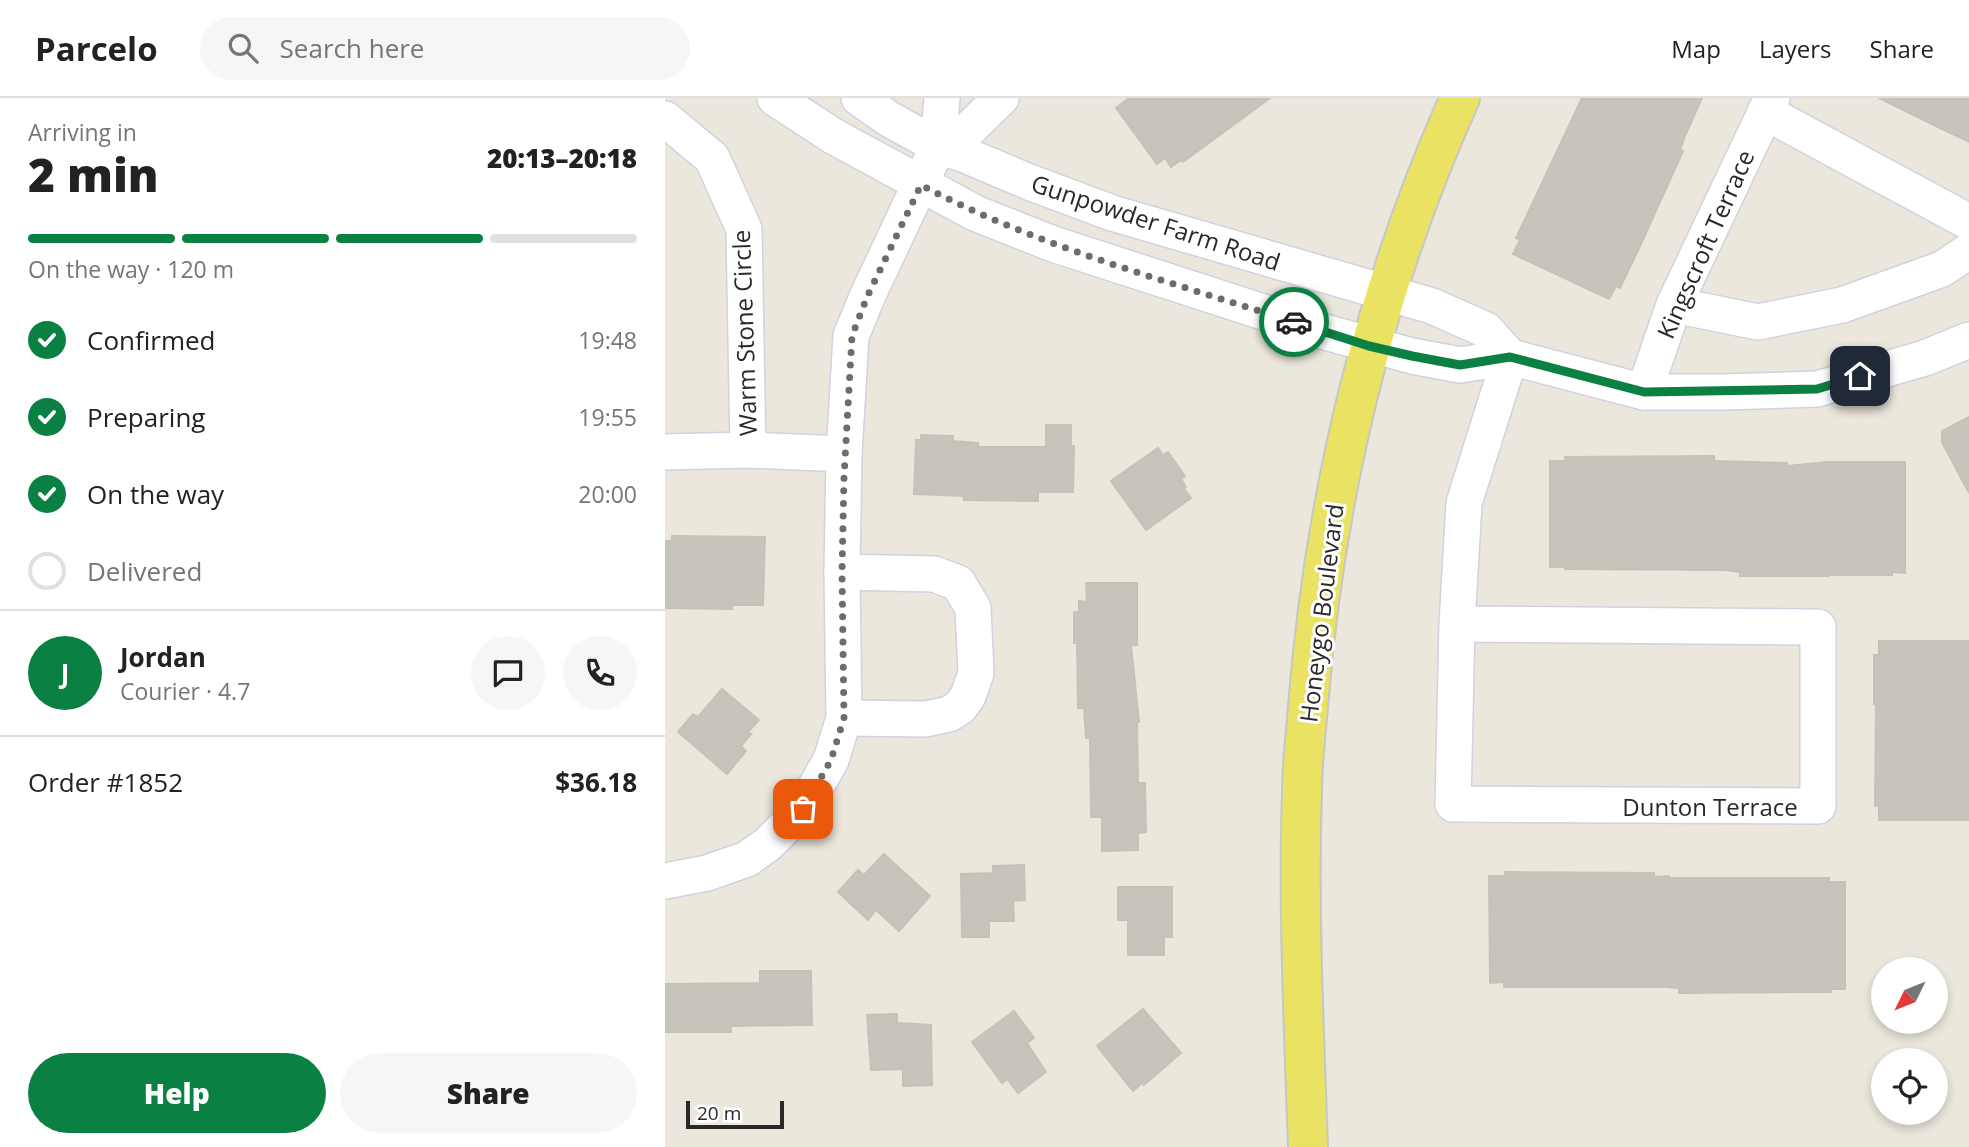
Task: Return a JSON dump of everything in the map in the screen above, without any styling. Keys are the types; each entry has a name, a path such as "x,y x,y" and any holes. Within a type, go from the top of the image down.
{"main road":[{"name":"Honeygo Boulevard","path":"1308,1147 1301,926 1302,790 1316,619 1338,478 1369,346 1385,292 1433,158 1460,98"}],"street":[{"name":"Gunpowder Farm Road","path":"775,98 833,136 921,185 975,213 1053,244 1369,346 1460,365 1510,357"},
{"name":"Gunpowder Farm Road","path":"859,98 889,119 938,146 1112,213 1432,306 1486,330 1510,357"},
{"path":"665,881 707,873 747,859 768,844 803,809 831,760 844,718 844,454 852,336 867,297 938,146 942,98"},
{"path":"938,146 964,134 1001,98"},
{"path":"1768,105 1969,222"},
{"name":"Kingscroft Terrace","path":"1644,392 1674,305 1768,105"},
{"name":"Warm Stone Circle","path":"665,119 712,158 744,229 748,450"},
{"path":"1674,305 1758,323 1842,305 1942,269 1969,251"},
{"path":"1510,357 1644,392 1817,389 1925,358 1969,340"},
{"name":"Dunton Terrace","path":"1457,624 1818,627 1818,806 1453,804 1457,624 1464,503 1510,357"},
{"path":"665,452 748,450 844,454"},
{"path":"842,572 934,574 958,583 973,608 976,673 968,696 960,707 949,714 926,719 844,718"}],"building":[{"path":"1129,98 1270,98 1183,162 1181,160 1171,167 1165,158 1157,164 1116,108"},
{"path":"1582,98 1702,98 1685,136 1680,150 1683,151 1641,244 1620,288 1616,286 1609,299 1513,254 1520,240 1516,238"},
{"path":"1879,98 1969,98 1969,142 1938,127"},
{"path":"1969,417 1969,493 1942,442 1942,431"},
{"path":"1046,425 1071,425 1071,446 1074,446 1073,492 1038,492 1038,501 964,500 964,496 914,494 916,440 921,440 921,435 953,436 953,441 978,443 978,447 1046,447"},
{"path":"1158,448 1163,455 1168,452 1185,476 1181,479 1191,498 1146,530 1111,481"},
{"path":"1714,456 1714,461 1787,463 1787,466 1828,462 1905,462 1905,573 1740,576 1740,572 1725,570 1550,567 1550,461 1565,461 1565,457"},
{"path":"672,536 765,537 763,605 732,605 732,609 665,608 665,541 672,541"},
{"path":"1086,583 1137,583 1137,645 1131,645 1139,722 1138,783 1145,783 1146,832 1138,833 1138,850 1102,851 1102,817 1091,817 1090,738 1086,738 1084,708 1078,708 1077,643 1074,643 1074,612 1079,612 1079,601 1087,602"},
{"path":"1879,641 1969,641 1969,820 1879,820 1879,805 1875,806 1874,655 1879,655"},
{"path":"722,689 759,720 748,732 751,734 741,746 746,751 727,774 678,732 693,714 698,717"},
{"path":"884,854 930,896 899,931 876,910 868,920 838,892 858,870 864,875"},
{"path":"1024,865 1025,900 1013,901 1014,921 989,921 989,937 962,937 961,874 993,873 993,866"},
{"path":"1505,872 1654,873 1654,877 1669,878 1829,878 1829,882 1845,882 1845,989 1831,989 1831,992 1679,993 1679,988 1665,987 1504,987 1504,982 1490,983 1489,876 1505,876"},
{"path":"1118,887 1172,887 1172,937 1164,937 1164,955 1128,955 1128,920 1118,920"},
{"path":"760,971 811,971 812,1025 731,1026 731,1032 665,1032 665,984 760,983"},
{"path":"1143,1009 1181,1053 1144,1085 1142,1083 1133,1091 1097,1046"},
{"path":"1014,1011 1034,1038 1027,1043 1046,1072 1018,1093 1007,1079 1002,1083 972,1042"},
{"path":"897,1014 897,1023 931,1025 932,1085 903,1086 903,1069 871,1070 867,1015"}],"way so far":[{"path":"803,809 831,760 844,718 842,572 848,377 852,336 867,297 921,185 975,213 1053,244 1294,322"}],"route":[{"path":"1294,322 1369,346 1412,356 1460,365 1510,357 1644,392 1817,389 1860,376"}]}
